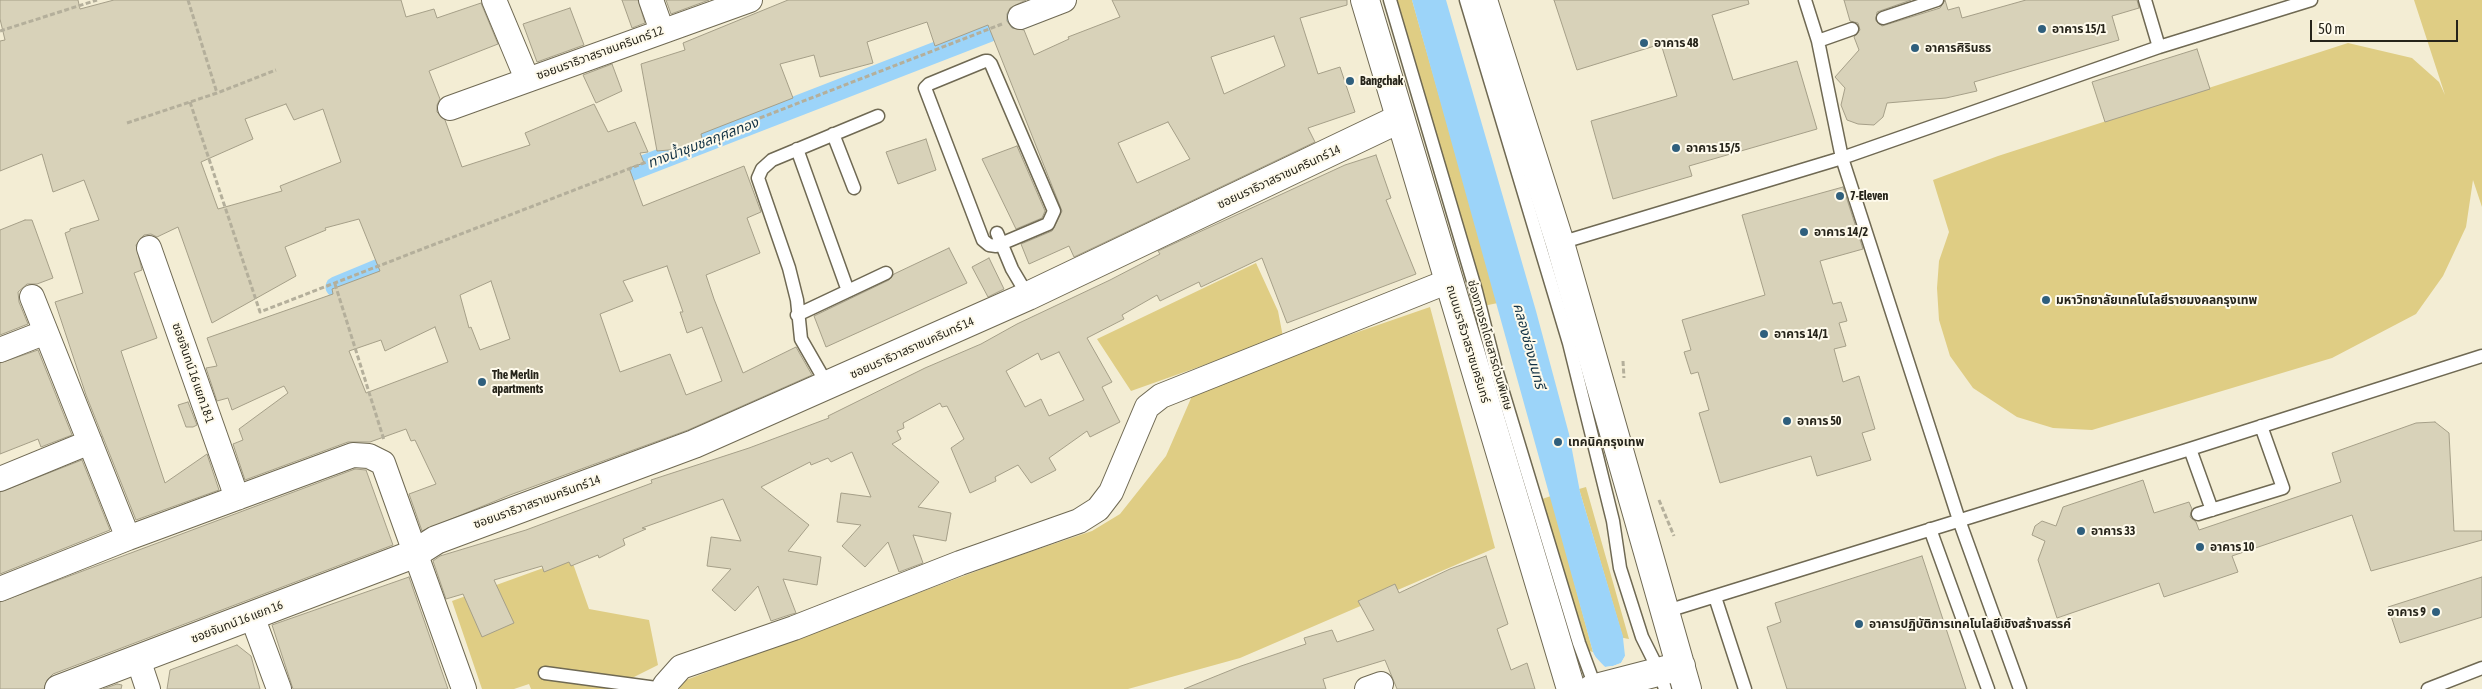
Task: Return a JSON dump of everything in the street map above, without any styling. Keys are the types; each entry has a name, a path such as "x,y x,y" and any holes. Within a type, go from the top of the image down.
{"street":[{"path":"494,0 527,80"},
{"path":"651,0 662,31"},
{"name":"ซอยนราธิวาสราชนครินทร์ 12","path":"450,108 750,0"},
{"path":"1020,16 1064,0"},
{"name":"ถนนนราธิวาสราชนครินทร์","path":"1365,0 1449,281 1594,688"},
{"path":"1483,0 1560,243 1664,612 1667,679 1594,688"},
{"name":"ซอยนราธิวาสราชนครินทร์ 14","path":"414,554 436,540 694,444 828,386 1028,296 1399,118"},
{"name":"ซอยจันทน์ 16 แยก 18-1","path":"149,248 237,498"},
{"path":"665,689 665,684 680,667 687,664 794,628 960,563 1078,521 1098,509 1111,492 1147,407 1161,396 1449,281"},
{"path":"32,297 128,538"},
{"path":"0,350 46,332"},
{"path":"0,479 90,442"},
{"path":"0,588 128,538 353,455 370,456 383,463 414,554 464,689"},
{"name":"ซอยจันทน์ 16 แยก 16","path":"59,689 414,554"},
{"path":"252,616 279,689"},
{"path":"138,659 148,689"}],"lane":[{"name":"ช่องทางรถโดยสารด่วนพิเศษ","path":"1390,0 1476,291 1495,366 1594,688"},
{"path":"1466,0 1569,344 1613,521 1620,568 1642,637 1667,679"},
{"path":"1805,0 1818,42 1842,158 1959,520 2020,689"},
{"path":"1883,18 1937,0"},
{"path":"2145,0 2159,47"},
{"path":"1560,243 1842,158 2159,47 2311,0"},
{"path":"1818,42 1852,29"},
{"path":"988,61 1054,211 1048,224 999,239 992,246 984,241 925,88 929,84 988,61"},
{"path":"828,386 801,339 797,300 789,268 758,178 762,169 772,160 878,116"},
{"path":"833,134 854,188"},
{"path":"798,149 848,291"},
{"path":"999,239 1028,296"},
{"path":"797,314 886,273"},
{"path":"1664,612 2190,449 2482,356"},
{"path":"2198,514 2283,488 2261,426"},
{"path":"2190,449 2212,510"},
{"path":"1930,529 1988,689"},
{"path":"1715,597 1746,689"},
{"path":"2428,689 2482,668"},
{"path":"545,673 665,689"}],"path":[{"path":"0,31 97,0"},
{"path":"188,0 217,93"},
{"path":"190,102 260,312 1020,16"},
{"path":"127,124 217,93 276,70"},
{"path":"335,284 384,437 383,463"},
{"path":"1658,497 1674,536"}],"shaded area":[{"path":"1393,0 1412,0 1498,303 1483,306"},
{"path":"2414,0 2482,0 2482,207 2473,180 2466,227 2443,276 2416,314 2332,358 2092,430 2053,428 2017,417 1973,388 1950,356 1939,320 1937,288 1939,261 1949,232 1933,180 1998,156 2348,43 2412,58 2439,82 2445,95"},
{"path":"1256,263 1278,311 1283,337 1131,391 1097,339"},
{"path":"1430,307 1495,548 1240,658 1128,689 679,689 686,680 1009,559 1092,531 1120,514 1166,456 1192,396 1225,378"},
{"path":"1586,487 1629,639 1623,638 1579,489"},
{"path":"1551,496 1593,652 1585,650 1539,500"},
{"path":"571,558 589,609 649,620 658,665 610,689 531,689 529,684 514,689 482,689 452,601"}],"water":[{"name":"คลองช่องนนทรี","path":"1412,0 1446,0 1536,311 1569,434 1580,492 1625,643 1625,656 1621,663 1613,666 1605,667 1598,662 1593,652"}],"pier":[{"path":"1623,638 1626,639 1627,643 1627,656 1623,664 1614,669 1603,670 1596,663 1590,651 1605,667 1621,663 1625,656"}],"building":[{"path":"0,0 78,0 80,9 114,0 401,0 406,17 434,9 437,18 481,3 498,44 429,71 440,99 437,105 437,112 445,120 462,167 530,145 525,133 594,104 608,132 635,122 648,152 640,153 644,163 629,168 643,206 744,166 761,212 747,218 760,253 706,275 743,373 796,347 812,375 688,430 510,495 422,531 409,494 436,484 415,440 411,441 406,429 370,442 348,442 245,480 233,444 243,440 239,429 288,393 284,386 232,410 228,398 217,401 206,368 217,366 207,338 333,294 332,289 380,271 359,219 325,228 326,230 285,247 296,276 212,323 178,227 157,237 151,234 144,235 136,245 142,270 134,273 157,338 121,351 165,483 207,454 219,490 136,520 86,395 55,302 83,293 65,233 70,231 70,229 99,220 84,180 53,192 42,154 0,171 0,41 5,40 0,19","holes":["286,104 294,120 323,109 341,162 280,186 282,191 218,209 201,162 253,139 245,119","667,266 683,312 680,312 687,333 702,327 722,381 686,395 670,354 620,372 600,314 633,301 623,281","491,281 510,339 480,350 471,327 469,328 460,295","435,327 448,362 366,393 349,351 381,340 385,351"]},
{"path":"622,0 638,0 645,23 632,28"},
{"path":"666,0 709,0 671,14"},
{"path":"788,0 1026,0 1010,8 1007,14 1007,21 1012,28 1024,30 1034,55 1069,39 1068,37 1120,17 1112,0 1347,0 1347,5 1300,18 1318,74 1340,67 1355,112 1308,128 1315,142 1074,257 1069,246 1029,264 1021,244 1052,231 1062,211 988,25 935,46 927,22 867,42 873,63 820,77 814,55 780,64 793,98 701,134 704,147 657,151 641,64 685,50 683,43","holes":["1274,36 1285,66 1224,94 1211,57","1168,122 1190,159 1137,183 1118,143"]},
{"path":"1554,0 1748,0 1749,4 1712,15 1733,80 1797,61 1817,129 1689,166 1692,176 1613,199 1591,121 1677,96 1661,44 1577,70"},
{"path":"1844,0 1911,0 1877,12 1876,21 1882,26 1940,8 1945,0 1948,10 1959,7 1962,18 2026,0 2137,0 2139,8 2112,16 2119,40 1974,82 1977,91 1946,98 1887,103 1883,117 1874,125 1858,124 1847,120 1841,105 1845,88 1835,77 1859,50 1854,37 1860,30 1858,23 1850,21"},
{"path":"570,8 584,45 537,62 523,24"},
{"path":"2197,49 2210,89 2105,122 2092,82"},
{"path":"612,64 622,91 596,103 583,75"},
{"path":"926,139 936,170 898,184 886,152"},
{"path":"1017,146 1045,211 1042,218 1016,229 982,159"},
{"path":"1376,155 1391,198 1386,200 1416,274 1287,323 1262,258 1201,287 1199,282 1160,301 1157,295 1122,315 1124,319 1087,338 1112,382 1102,387 1120,422 1090,437 1087,431 1049,458 1056,470 1031,483 1018,465 995,477 996,481 970,493 951,448 964,439 947,406 942,407 940,403 903,423 904,428 897,431 901,439 892,444 939,482 918,507 951,513 946,541 913,535 923,563 899,572 888,542 865,567 842,546 861,525 837,522 841,493 871,497 852,452 831,462 828,458 811,465 810,462 761,487 809,525 788,551 821,557 817,585 783,579 796,613 771,621 758,586 735,611 712,590 731,569 707,566 711,537 741,541 723,499 642,528 646,529 623,539 625,545 599,558 598,555 571,566 569,562 544,572 542,566 494,580 514,623 482,637 463,594 446,599 433,561 440,556 526,530 652,483 651,480 749,448 829,418 828,416 925,368 981,344 1017,324 1110,280 1160,254 1158,251 1345,165","holes":["1059,352 1084,400 1049,416 1041,399 1025,407 1006,371 1038,353 1041,360"]},
{"path":"1843,187 1863,249 1820,261 1833,304 1841,302 1847,321 1839,323 1846,346 1834,349 1843,382 1859,376 1875,429 1862,433 1871,460 1817,476 1811,456 1720,483 1699,413 1709,410 1698,372 1691,374 1684,352 1691,350 1682,320 1765,295 1742,215"},
{"path":"25,220 32,220 53,278 37,284 27,284 18,292 19,302 28,324 0,335 0,230"},
{"path":"949,248 967,283 826,347 814,316 889,280 894,274"},
{"path":"989,258 1004,289 988,297 972,267"},
{"path":"38,350 72,435 41,447 38,439 0,454 0,363"},
{"path":"188,402 197,425 193,427 186,427 178,405"},
{"path":"2435,422 2449,433 2454,531 2482,531 2482,540 2371,571 2352,515 2232,556 2238,572 2164,597 2159,583 2057,618 2038,560 2045,541 2032,535 2035,526 2042,521 2056,526 2063,507 2143,480 2154,513 2189,502 2192,509 2190,517 2196,522 2199,530 2341,482 2332,453 2416,423"},
{"path":"82,460 110,530 0,574 0,492"},
{"path":"355,469 366,470 393,545 53,674 47,680 44,689 0,689 0,602"},
{"path":"1486,556 1508,624 1497,629 1511,670 1527,663 1535,689 1397,689 1385,660 1323,679 1326,689 1184,689 1241,666 1306,644 1304,638 1332,630 1337,642 1374,630 1358,601 1395,584 1399,593 1450,569"},
{"name":"อาคารปฏิบัติการเทคโนโลยีเชิงสร้างสรรค์","path":"1922,556 1966,689 1787,689 1767,627 1781,622 1775,603"},
{"path":"409,577 448,689 293,689 272,625"},
{"name":"อาคาร 9","path":"2482,577 2482,617 2400,643 2388,607"},
{"path":"237,645 251,656 260,689 167,689 170,670"},
{"path":"117,684 122,685 121,689 103,689"}],"waterway":[{"name":"ทางน้ำชุมชลกุศลทอง","path":"604,181 1037,13"},
{"name":"ทางน้ำชุมชลกุศลทอง","path":"336,287 406,258"}],"place":[{"name":"อาคาร 15/1","path":"2042,29"},
{"name":"อาคาร 48","path":"1644,43"},
{"name":"อาคารศิรินธร","path":"1915,48"},
{"name":"Bangchak","path":"1350,81"},
{"name":"อาคาร 15/5","path":"1676,148"},
{"name":"7-Eleven","path":"1840,196"},
{"name":"อาคาร 14/2","path":"1804,232"},
{"name":"มหาวิทยาลัยเทคโนโลยีราชมงคลกรุงเทพ","path":"2046,300"},
{"name":"อาคาร 14/1","path":"1764,334"},
{"name":"The Merlin apartments","path":"482,382"},
{"name":"อาคาร 50","path":"1787,421"},
{"name":"เทคนิคกรุงเทพ","path":"1558,442"},
{"name":"อาคาร 33","path":"2081,531"},
{"name":"อาคาร 10","path":"2200,547"},
{"name":"อาคาร 9","path":"2436,612"},
{"name":"อาคารปฏิบัติการเทคโนโลยีเชิงสร้างสรรค์","path":"1859,624"}]}
